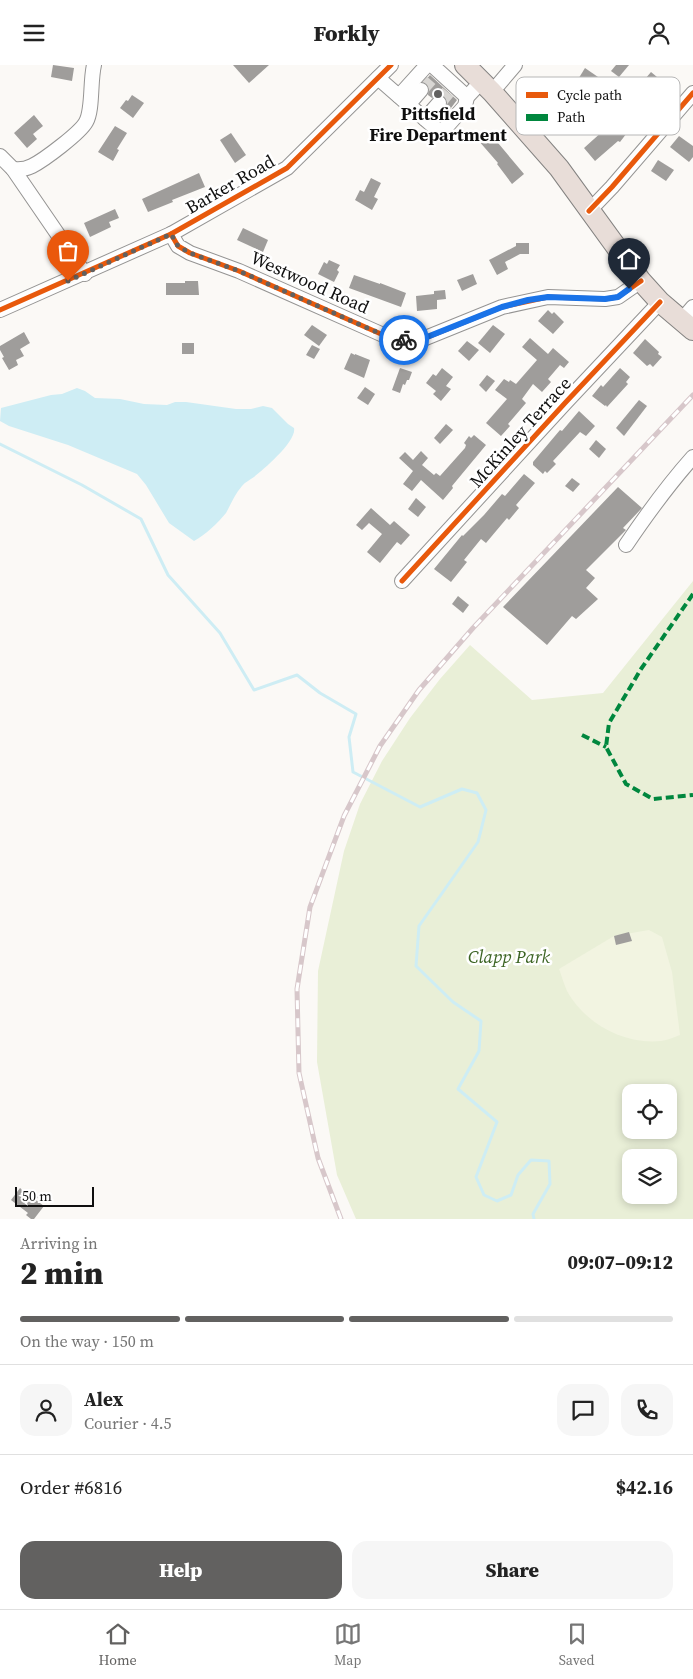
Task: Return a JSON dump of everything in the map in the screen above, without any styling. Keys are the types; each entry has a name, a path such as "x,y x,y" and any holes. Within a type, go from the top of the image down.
{"highway":[{"path":"464,65 516,120"},
{"path":"530,135 560,168 589,211 641,281 660,303 689,319"}],"street":[{"path":"14,169 21,170 32,166 78,132 87,121 94,65"},
{"name":"Barker Road","path":"0,310 85,274 171,234 287,168 392,65"},
{"path":"378,78 441,133 465,106 467,97 486,87 515,65"},
{"path":"404,101 433,69 451,89 467,97"},
{"path":"404,101 421,90"},
{"path":"680,108 693,93"},
{"path":"425,119 438,103"},
{"path":"589,211 657,135"},
{"path":"0,157 14,169 85,274"},
{"name":"Westwood Road","path":"171,234 178,246 190,253 239,271 381,334 397,339 422,339 502,307 528,300 548,297 605,299 618,297 641,281"},
{"name":"McKinley Terrace","path":"402,581 565,403 660,303"},
{"path":"626,545 653,504 693,457"}],"green space":[{"name":"Clapp Park","path":"693,581 693,1219 356,1219 337,1175 317,1062 318,971 344,851 360,804 382,761 410,718 440,679 470,645 532,700 603,693"},
{"path":"649,930 662,937 672,972 680,1035 661,1041 634,1040 620,1036 595,1022 575,1003 567,991 559,969 614,936"}],"water":[{"path":"77,388 95,398 120,399 144,404 167,405 175,402 186,402 236,409 251,409 263,406 272,408 294,428 294,434 279,454 242,486 219,521 194,541 169,523 146,485 137,474 68,445 9,426 0,421 1,408 62,394"}],"building":[{"path":"53,65 74,68 72,81 51,77"},
{"path":"233,65 269,65 249,83"},
{"path":"616,65 629,65 619,77 611,71"},
{"path":"585,68 598,77 579,77"},
{"path":"651,72 657,77 647,77"},
{"path":"430,75 457,100 448,112 445,109 447,101 444,96 437,95 432,98 428,95 429,88 424,82"},
{"path":"132,95 144,103 133,118 120,108"},
{"path":"34,115 43,126 33,134 37,139 27,148 14,133"},
{"path":"115,126 127,133 117,149 119,150 113,161 98,152"},
{"path":"488,131 524,174 512,184 498,163 478,140"},
{"path":"231,133 246,155 235,163 220,140"},
{"path":"598,135 625,135 620,142 618,141 595,161 584,148"},
{"path":"679,136 693,146 693,157 689,162 670,147"},
{"path":"658,160 674,170 666,181 651,171"},
{"path":"199,173 205,187 148,212 142,199"},
{"path":"371,178 381,183 374,197 378,199 372,210 355,200 360,190 364,192"},
{"path":"115,209 119,218 109,222 111,227 90,237 84,223"},
{"path":"243,228 268,240 263,252 237,240"},
{"path":"516,243 529,243 529,254 520,254 505,262 508,269 497,275 489,260 516,246"},
{"path":"329,260 340,265 334,282 318,274 324,262 327,264"},
{"path":"473,274 477,284 462,291 457,280"},
{"path":"354,275 406,293 401,307 349,288"},
{"path":"185,281 198,281 199,295 166,295 166,283 185,283"},
{"path":"445,290 446,299 437,300 437,309 417,311 416,296 434,294 434,291"},
{"path":"548,310 552,314 554,312 564,322 553,334 538,321"},
{"path":"312,325 327,335 319,346 304,335"},
{"path":"493,325 505,334 490,353 478,343"},
{"path":"24,332 30,343 20,349 24,356 16,360 18,365 9,370 2,358 4,357 0,346"},
{"path":"530,338 548,354 553,348 569,362 564,368 560,365 548,379 551,382 542,392 533,384 522,399 526,403 508,424 510,426 501,436 486,423 507,399 495,390 504,379 516,384 537,360 522,347"},
{"path":"645,339 662,357 653,367 650,364 647,366 633,353"},
{"path":"467,341 479,350 469,361 458,351"},
{"path":"182,343 194,343 194,354 182,354"},
{"path":"312,345 320,349 314,359 306,355"},
{"path":"351,353 370,360 364,378 344,369"},
{"path":"400,368 412,372 409,380 407,380 405,385 403,384 400,393 392,390"},
{"path":"442,368 453,377 446,386 451,389 441,401 433,394 436,391 426,383 433,374 436,376"},
{"path":"620,368 630,377 626,382 628,384 607,407 592,396"},
{"path":"487,375 495,381 486,392 479,385"},
{"path":"365,387 375,394 368,405 357,398"},
{"path":"639,400 647,406 624,436 616,428"},
{"path":"579,411 595,426 586,436 580,432 553,461 556,464 547,473 545,471 543,474 533,465 533,462"},
{"path":"446,424 453,430 440,444 434,438"},
{"path":"474,435 486,445 452,486 453,488 443,500 421,480 412,491 403,484 413,471 399,458 405,452 413,460 421,451 428,458 422,465 434,475 436,473 440,476 465,448 466,445 464,443 469,436 471,438"},
{"path":"596,440 606,449 599,458 589,449"},
{"path":"524,474 535,483 516,505 519,508 509,520 507,518 486,543 481,539 464,560 467,562 451,582 434,569 462,535 484,515 502,494 505,496"},
{"path":"572,478 580,484 573,492 565,486"},
{"path":"618,487 642,508 623,528 626,530 586,570 595,578 586,588 598,599 576,619 572,616 547,645 503,607"},
{"path":"416,498 426,507 418,517 408,509"},
{"path":"371,508 390,525 394,521 410,535 401,545 397,542 380,563 367,552 382,534 369,523 362,530 356,525"},
{"path":"458,596 469,605 463,613 452,604"},
{"path":"629,932 632,941 616,945 614,936"},
{"path":"20,1188 25,1192 27,1189 38,1197 36,1200 44,1206 34,1219 26,1215 28,1213 11,1200"}],"waterway":[{"path":"0,444 82,485 141,519 168,575 220,633 254,690 297,675 320,693 356,714 349,737 353,772 420,807 462,789 477,793 486,810 478,842 419,926 416,966 453,1002 481,1021 479,1051 458,1089 497,1122 476,1177 484,1195 497,1201 511,1195 518,1175 531,1160 549,1161 550,1184 533,1214 534,1219"}],"tunnel":[{"path":"421,90 433,76"},
{"path":"439,103 448,92"}],"railway":[{"path":"341,1219 318,1158 299,1073 297,989 310,907 344,816 380,746 419,690 473,628 693,395"}],"marked path":[{"path":"693,594 641,669 609,723 606,747 626,784 653,799 693,795"},
{"path":"582,735 606,747"}],"cycle path":[{"path":"0,310 171,234 287,168 391,65"},
{"path":"680,108 693,93"},
{"path":"589,211 657,135"},
{"path":"171,234 178,246 190,253 239,271 381,334 396,338 423,339 502,307 548,297 605,299 618,297 641,281"},
{"path":"402,581 660,302"}],"way so far":[{"path":"68,281 171,234 178,246 190,253 239,271 381,334 404,340"}],"place":[{"name":"Pittsfield Fire Department","path":"438,94"}],"route":[{"path":"404,340 422,339 502,307 528,300 548,297 605,299 618,297 629,289"}]}
